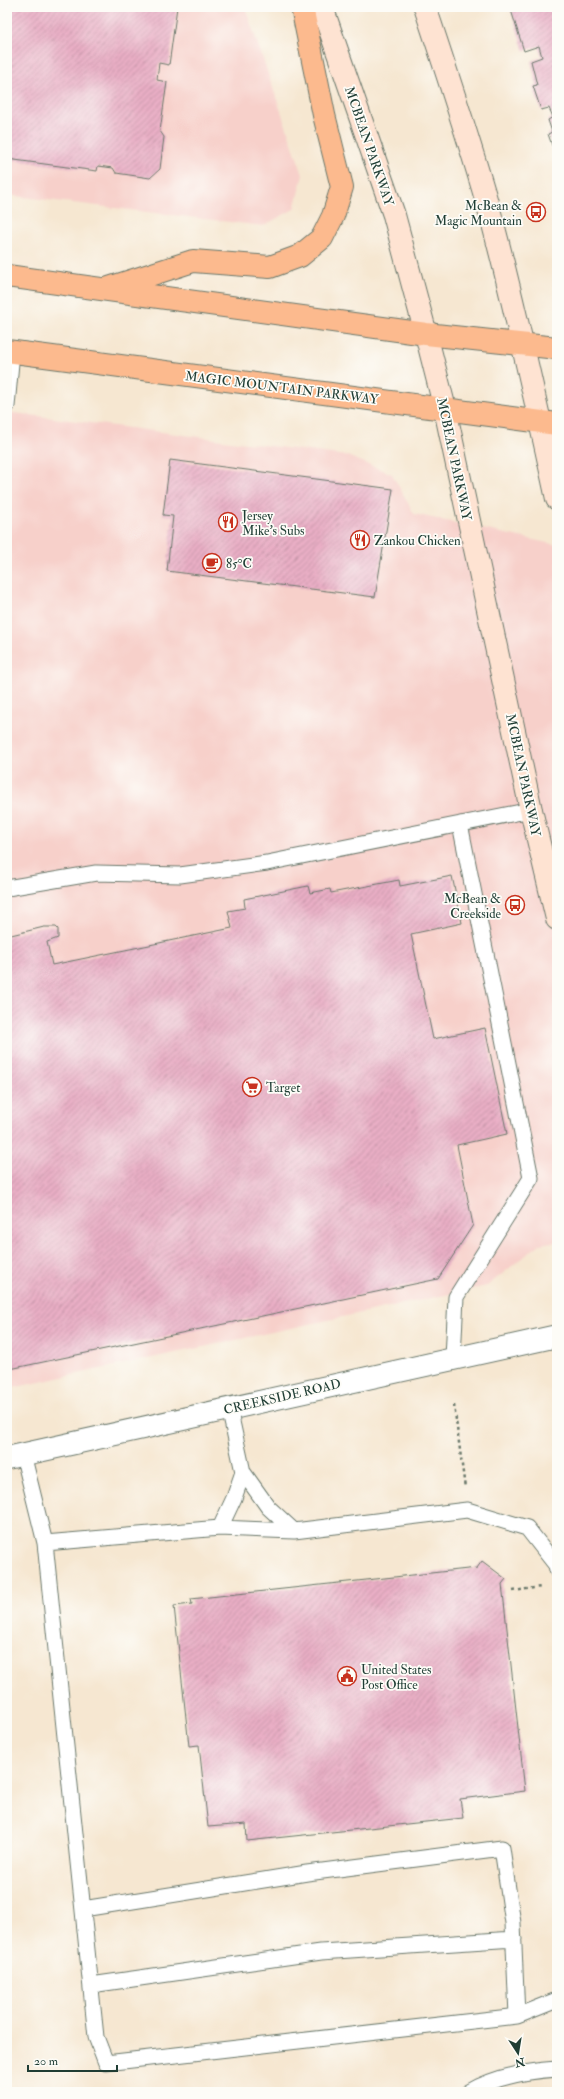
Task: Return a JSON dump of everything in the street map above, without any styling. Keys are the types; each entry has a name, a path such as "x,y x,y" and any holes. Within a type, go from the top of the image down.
{"main road":[{"path":"104,289 193,261 270,266 300,256 322,238 333,216 342,188 324,115 302,7"},
{"name":"MCBEAN PARKWAY","path":"322,7 394,215 426,334 445,409 530,810 557,919"},
{"path":"425,7 458,106 493,224 522,344 549,423 557,498"},
{"path":"7,276 426,334 557,348"},
{"name":"MAGIC MOUNTAIN PARKWAY","path":"10,351 549,423"}],"street":[{"name":"CREEKSIDE ROAD","path":"15,1456 557,1336"}],"lane":[{"path":"7,406 10,351"},
{"path":"7,888 96,873 180,875 267,863 530,810"},
{"path":"453,1358 456,1297 531,1178 460,824"},
{"path":"229,1408 243,1472 268,1507 294,1531"},
{"path":"15,1456 45,1543 96,2037 106,2063 517,2016 557,2000"},
{"path":"220,1528 234,1498 243,1472"},
{"path":"45,1543 220,1528 294,1531 467,1510 527,1528 556,1565 557,1570"},
{"path":"83,1908 307,1873 502,1848 514,1939 517,2016"},
{"path":"91,1985 321,1952 514,1939"},
{"path":"469,2092 482,2084 540,2070 557,2069"}],"path":[{"path":"454,1405 465,1492"},
{"path":"513,1591 546,1586"}],"shaded area":[{"path":"7,7 245,7 303,175 294,209 263,226 7,195"},
{"path":"7,412 347,456 392,474 414,514 557,545 557,1241 540,1244 487,1286 7,1389"}],"building":[{"path":"7,7 177,7 169,65 159,63 157,80 167,82 160,131 164,137 160,169 150,178 116,173 113,168 98,166 97,171 7,159"},
{"path":"510,7 557,7 557,159 548,134 552,132 548,120 553,117 549,108 541,110 533,86 537,85 531,61 542,57 539,46 524,51"},
{"path":"170,460 393,489 375,597 167,571 173,516 163,515"},
{"name":"Target","path":"452,876 462,923 411,934 433,1039 485,1028 507,1134 457,1145 473,1225 438,1279 10,1369 7,1352 7,936 44,927 56,927 58,929 58,938 47,942 52,965 232,928 228,911 245,908 244,899 308,886 310,893 330,889 331,893 399,880 400,886"},
{"name":"United States Post Office","path":"482,1561 506,1579 502,1584 525,1791 460,1799 463,1818 247,1841 246,1824 208,1827 199,1745 189,1746 174,1606 192,1604 191,1599 477,1568"}],"place":[{"name":"McBean & Magic Mountain","path":"536,212"},
{"name":"Jersey Mike's Subs","path":"228,522"},
{"name":"Zankou Chicken","path":"360,540"},
{"name":"85°C","path":"212,563"},
{"name":"McBean & Creekside","path":"515,905"},
{"name":"Target","path":"252,1087"},
{"name":"United States Post Office","path":"347,1676"}]}
